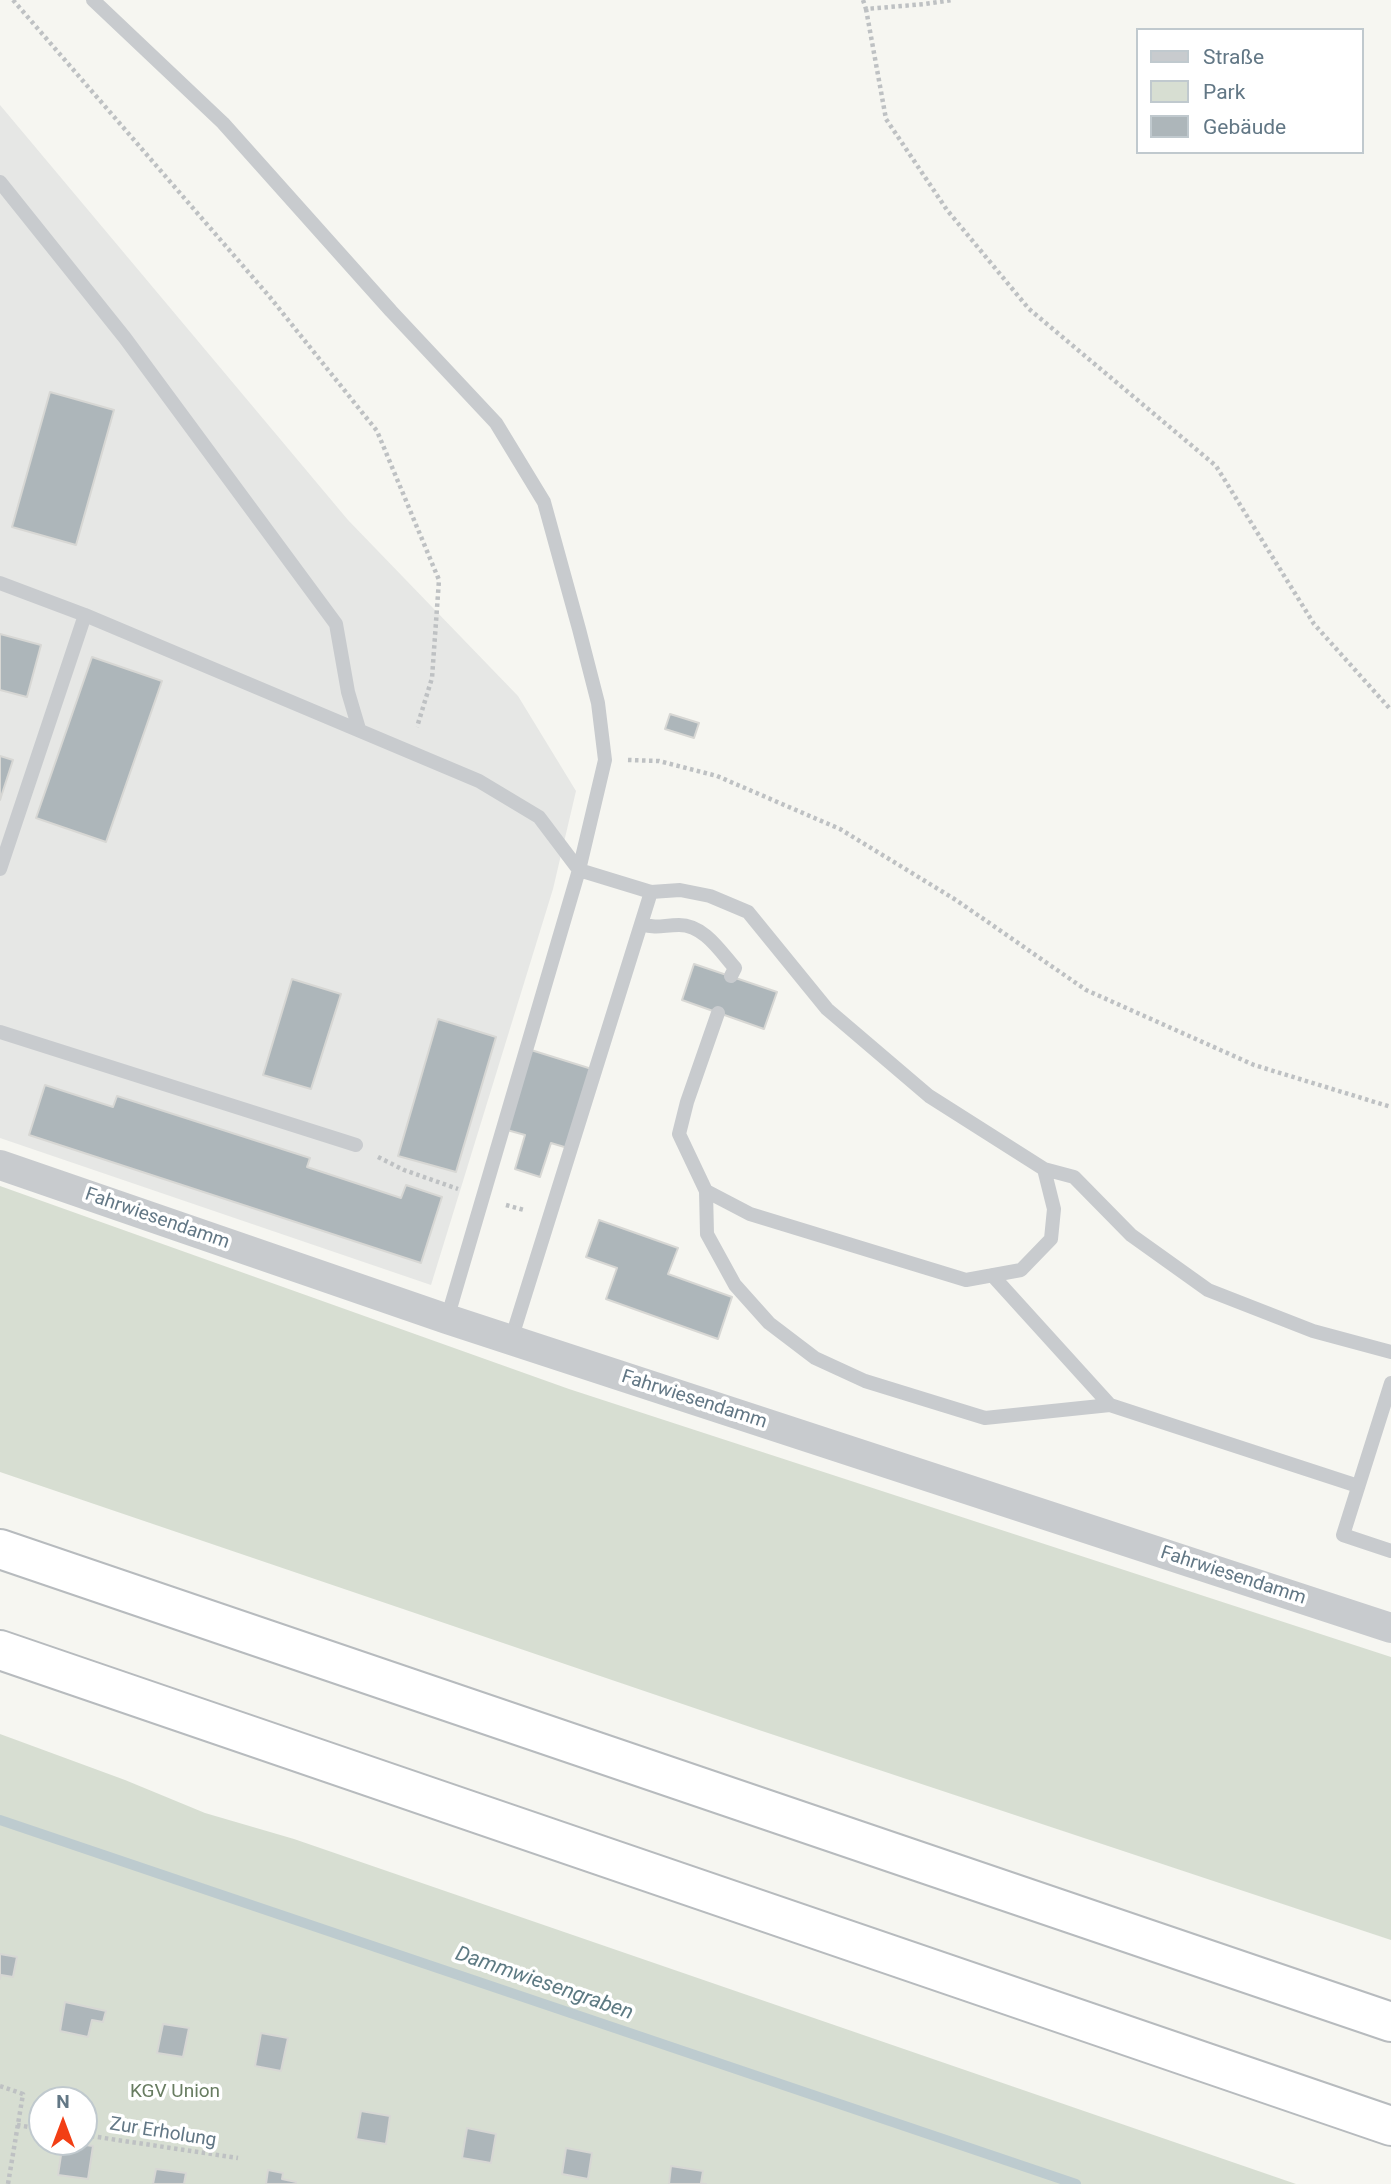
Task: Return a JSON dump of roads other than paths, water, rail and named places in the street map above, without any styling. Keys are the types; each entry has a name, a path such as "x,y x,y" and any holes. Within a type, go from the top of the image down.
{"highway":[{"path":"0,1549 1391,2022"},
{"path":"0,1650 1391,2126"}],"street":[{"name":"Fahrwiesendamm","path":"0,1165 447,1319 1391,1628"}],"lane":[{"path":"93,0 223,123 496,423 544,502 598,703 605,760 579,870 447,1319"},
{"path":"0,182 125,338 336,624 348,692 359,729"},
{"path":"0,583 85,615 479,781 539,817 579,870 650,892 680,890 710,896 748,912 827,1009 929,1096 1044,1169 1074,1177 1131,1235 1208,1290 1313,1331 1391,1352"},
{"path":"0,869 85,615"},
{"path":"511,1340 650,892"},
{"path":"641,924 655,928 682,925 707,935 735,968 731,976"},
{"path":"718,1013 687,1102 679,1134 706,1191 707,1234 735,1286 769,1323 815,1358 864,1381 985,1419 1110,1405 1358,1486"},
{"path":"0,1032 356,1145"},
{"path":"706,1191 750,1214 966,1280 1021,1270 1051,1239 1054,1209 1044,1169"},
{"path":"992,1275 1110,1405"},
{"path":"1391,1383 1343,1535 1391,1551"}],"waterway":[{"name":"Dammwiesengraben","path":"0,1820 1076,2184"}],"park label":[{"name":"KGV Union","path":"175,2092"}]}
